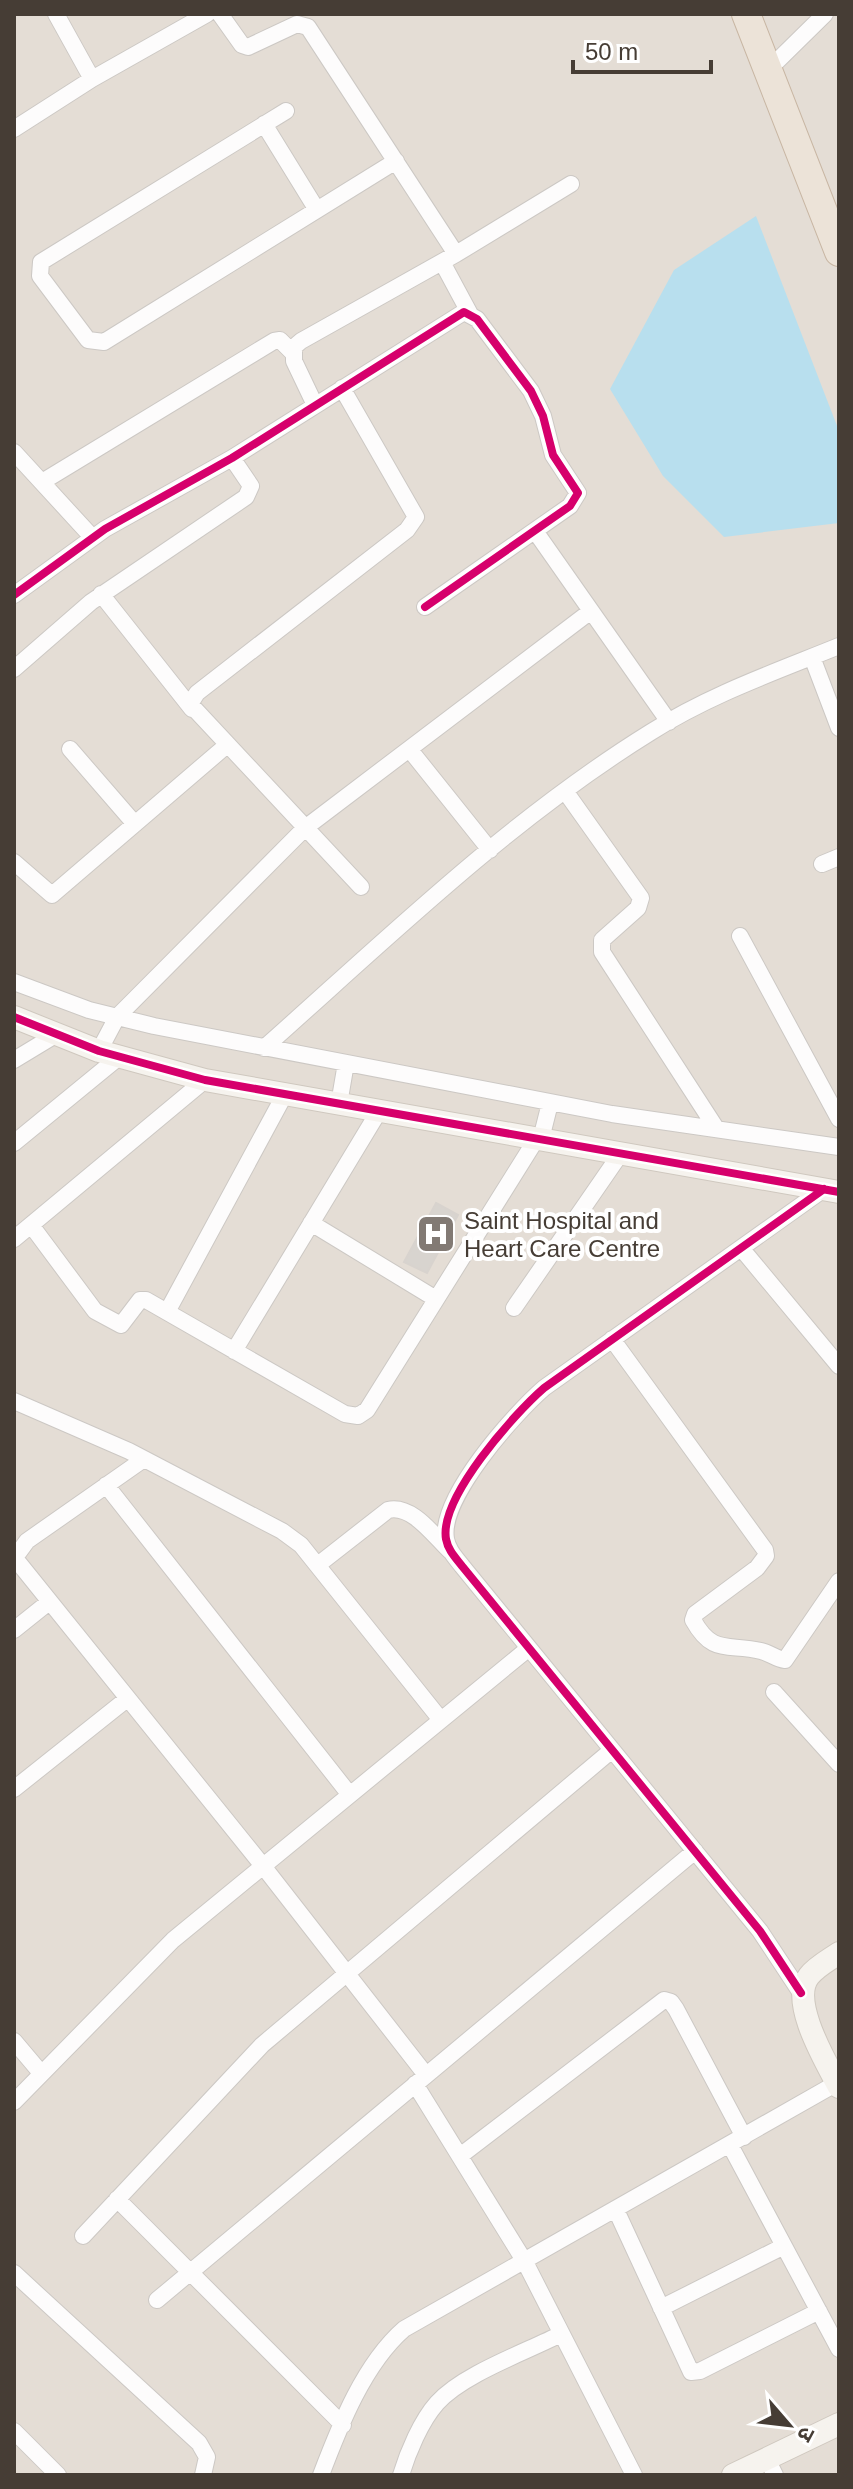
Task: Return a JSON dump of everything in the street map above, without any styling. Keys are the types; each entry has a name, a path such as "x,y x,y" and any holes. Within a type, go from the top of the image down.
{"highway":[{"path":"746,14 839,252"}],"street":[{"path":"56,14 92,79"},
{"path":"14,129 92,79 207,14"},
{"path":"220,14 242,45 248,47 297,24 308,27 396,161 449,258 470,314 531,391 543,416 553,455 578,493 570,506 425,607"},
{"path":"768,70 825,14"},
{"path":"286,111 47,257 38,269 40,276 88,340 104,342 396,161"},
{"path":"264,124 317,210"},
{"path":"293,353 301,341 449,258 571,184"},
{"path":"14,595 92,537 232,458 458,314 470,314"},
{"path":"42,482 274,341 285,344 293,353 315,405"},
{"path":"192,709 192,698 197,693 407,530 416,517 342,388"},
{"path":"14,452 92,537"},
{"path":"14,669 101,594 246,497 251,486 232,458"},
{"path":"535,531 669,722"},
{"path":"101,594 192,709 361,887"},
{"path":"14,1143 305,828 591,611"},
{"path":"264,1048 490,850 565,791 669,722 737,687 839,646"},
{"path":"812,657 839,728"},
{"path":"14,862 52,895 227,745"},
{"path":"70,749 135,824"},
{"path":"410,750 490,850"},
{"path":"565,791 641,898 638,908 602,940 602,952 716,1128"},
{"path":"822,864 839,857"},
{"path":"740,936 834,1097 839,1119"},
{"path":"14,982 110,1038 205,1080 285,1094 340,1098 379,1111 544,1124 716,1128 839,1147"},
{"path":"14,1017 57,1034 264,1048 345,1067 544,1124 621,1153 832,1190"},
{"path":"14,1060 57,1034"},
{"path":"340,1098 345,1067"},
{"path":"14,1239 205,1080"},
{"path":"167,1312 285,1094"},
{"path":"234,1351 379,1111"},
{"path":"31,1225 102,1317 116,1324 125,1323 140,1300 167,1312 345,1414 358,1416 367,1410 544,1124"},
{"path":"514,1308 621,1153"},
{"path":"450,1551 446,1536 453,1504 504,1427 544,1388 741,1248 832,1190"},
{"path":"311,1223 436,1299"},
{"path":"741,1248 837,1360"},
{"path":"612,1339 765,1550 766,1556 757,1568 695,1614 693,1620 704,1637 717,1646 763,1651 785,1660 839,1581"},
{"path":"14,1401 144,1459 282,1531 319,1564 441,1720"},
{"path":"144,1459 20,1548 18,1562 263,1866 421,2079 460,2156 525,2262 634,2475"},
{"path":"106,1485 350,1795"},
{"path":"319,1564 388,1510 398,1508 410,1513 450,1551 760,1931 801,1993 804,2012 838,2085 404,2329 388,2343 343,2425 321,2475"},
{"path":"14,1630 49,1602"},
{"path":"14,2102 155,1957 529,1648"},
{"path":"774,1692 839,1764"},
{"path":"14,1789 127,1699"},
{"path":"83,2236 262,2045 612,1750"},
{"path":"157,2300 695,1851"},
{"path":"801,1993 807,1977 839,1953"},
{"path":"460,2156 664,2000 671,2002 784,2246 839,2349"},
{"path":"14,2041 41,2073"},
{"path":"117,2199 343,2425"},
{"path":"616,2210 691,2372 695,2374 819,2311"},
{"path":"661,2308 784,2246"},
{"path":"14,2273 199,2443 207,2457 203,2475"},
{"path":"401,2475 437,2403 465,2383 561,2334"},
{"path":"733,2475 771,2467 839,2424"},
{"path":"14,2431 58,2475"}],"shaded area":[{"path":"14,14 839,14 839,2475 14,2475"}],"water":[{"path":"756,216 839,431 839,523 724,537 663,476 610,389 674,270"}],"building":[{"path":"436,1203 458,1215 427,1273 404,1262"}],"cycle path":[{"path":"14,595 105,529 232,458 464,312 477,319 531,391 543,416 553,455 578,493 570,506 425,607"},
{"path":"14,1017 99,1051 205,1080 839,1192"},
{"path":"801,1993 760,1931 462,1566 446,1539 447,1522 466,1480 498,1436 544,1388 824,1189"}],"place":[{"name":"Saint Hospital and Heart Care Centre","path":"436,1234"}]}
